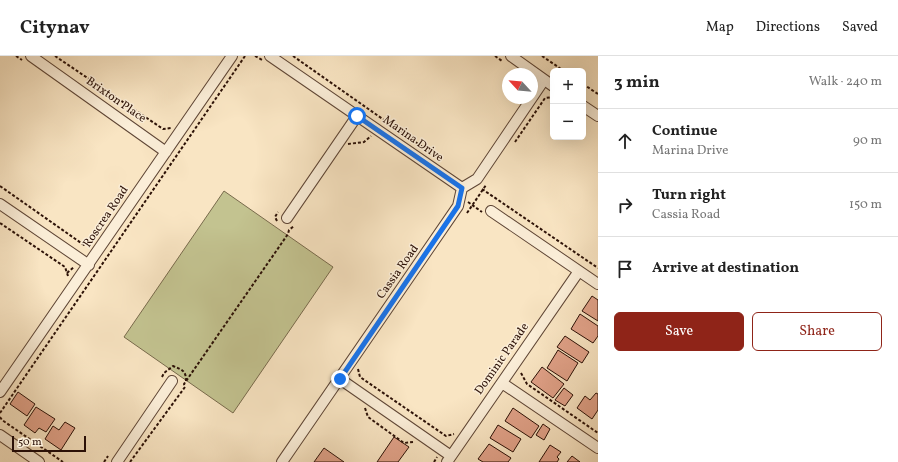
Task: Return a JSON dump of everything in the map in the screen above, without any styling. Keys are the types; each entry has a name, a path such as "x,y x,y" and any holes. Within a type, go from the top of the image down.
{"street":[{"name":"Roscrea Road","path":"0,392 232,56"},
{"name":"Marina Drive","path":"270,56 462,188"},
{"path":"462,188 477,179 549,83 511,56"},
{"name":"Brixton Place","path":"27,58 166,152"},
{"path":"586,108 598,116"},
{"path":"292,219 357,116"},
{"name":"Cassia Road","path":"282,462 458,206 462,188"},
{"path":"0,204 89,265"},
{"path":"491,211 598,284"},
{"name":"Dominic Parade","path":"449,459 579,271"},
{"path":"340,379 449,459"},
{"path":"117,462 172,381"},
{"path":"502,382 598,448"},
{"path":"0,435 39,462"}],"path":[{"path":"16,56 27,58"},
{"path":"55,56 163,130 170,128 174,122"},
{"path":"0,413 245,56"},
{"path":"293,56 447,165"},
{"path":"542,56 560,68"},
{"path":"586,86 598,94"},
{"path":"514,144 545,98 550,97"},
{"path":"348,144 364,142 371,136"},
{"path":"472,182 598,268"},
{"path":"472,205 487,183"},
{"path":"0,186 84,244 91,243"},
{"path":"130,462 185,386 184,384 288,234 292,219"},
{"path":"0,223 66,267 68,276"},
{"path":"358,369 360,377 446,436 455,434"},
{"path":"521,373 527,384 598,433"},
{"path":"365,408 368,418 404,443 415,442"},
{"path":"0,417 2,420 63,462"},
{"path":"432,454 437,458 434,462"}],"green space":[{"path":"224,191 333,267 233,413 124,337"}],"building":[{"path":"592,296 598,300 598,321 582,311"},
{"path":"580,314 598,326 598,336 593,343 571,329"},
{"path":"565,336 589,352 582,363 557,347"},
{"path":"558,350 578,363 567,381 547,368"},
{"path":"542,367 564,384 553,398 531,382"},
{"path":"564,388 573,395 565,406 555,400"},
{"path":"18,392 35,404 27,416 10,404"},
{"path":"596,393 598,394 598,410 592,419 577,408 585,396 590,400"},
{"path":"36,407 55,419 46,432 39,428 35,433 24,425"},
{"path":"513,408 539,426 531,438 505,421"},
{"path":"65,422 75,428 61,450 45,439 53,426 59,430"},
{"path":"543,424 550,429 544,440 536,435"},
{"path":"498,425 521,439 513,452 490,438"},
{"path":"394,437 409,447 398,462 377,462"},
{"path":"489,444 511,458 508,462 483,462 478,459"},
{"path":"550,445 561,452 557,457 559,459 557,462 539,462"},
{"path":"324,448 344,462 314,462"},
{"path":"572,456 580,462 567,462"}],"route":[{"path":"340,379 458,206 462,188 357,116"}]}
